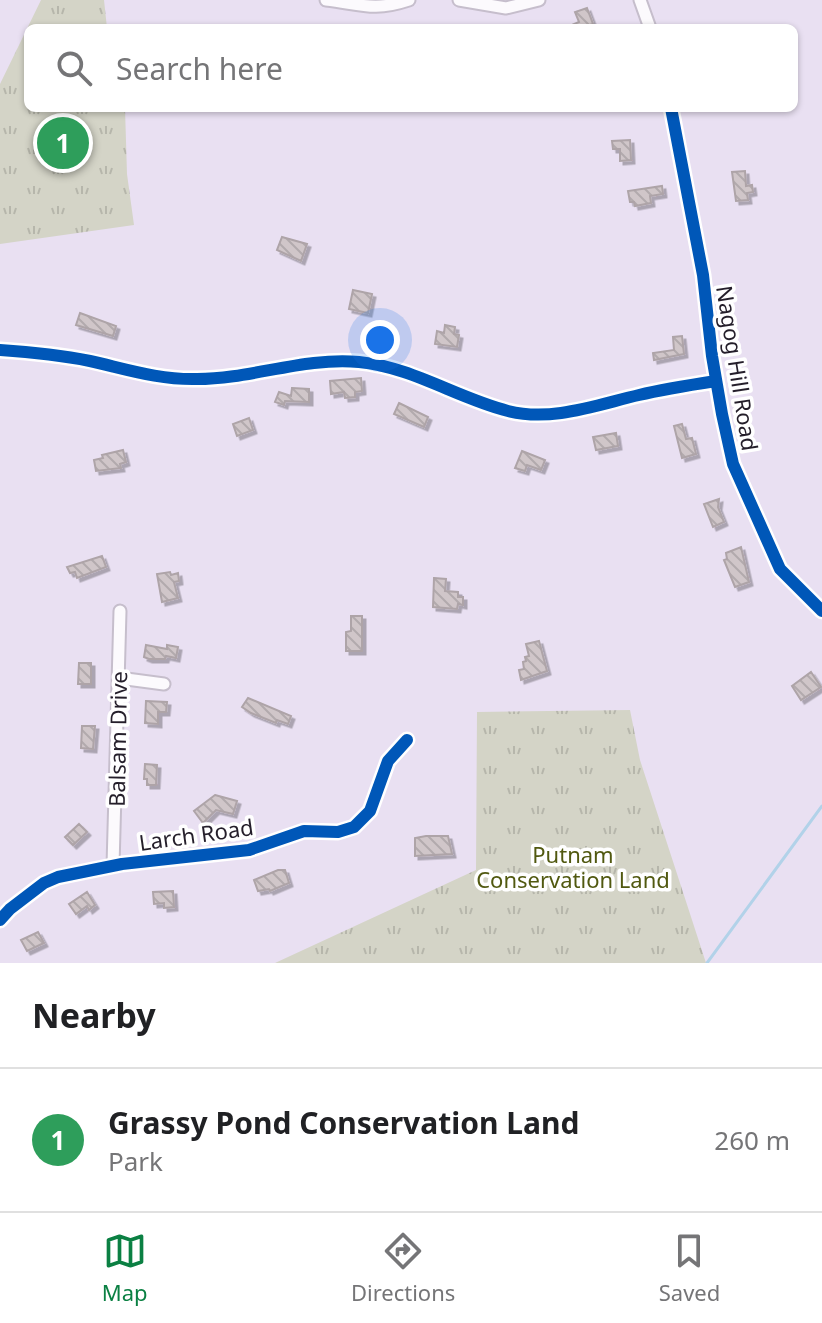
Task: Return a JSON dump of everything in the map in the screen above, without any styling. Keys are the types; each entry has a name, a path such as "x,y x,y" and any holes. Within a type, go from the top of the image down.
{"street":[{"path":"326,0 344,1 364,8 390,6 409,0"},
{"path":"459,0 506,8 539,0"},
{"path":"640,0 649,24"},
{"name":"Nagog Hill Road","path":"672,112 703,275 716,381 733,464 780,569 822,611"},
{"path":"0,350 73,358 166,379 231,378 331,361 361,362 429,380 508,411 542,415 568,413 653,392 716,381"},
{"name":"Balsam Drive","path":"113,866 120,611"},
{"path":"119,678 164,684"},
{"name":"Larch Road","path":"0,920 44,883 113,866 249,850 304,831 338,832 350,829 368,815 388,761 407,740"}],"green space":[{"path":"41,0 104,0 107,24 29,24"},
{"path":"24,35 24,112 125,112 127,174 134,225 0,244 0,84"},
{"name":"Putnam Conservation Land","path":"630,710 640,760 706,963 275,963 476,870 477,712"}],"building":[{"path":"587,8 593,24 574,24 579,22 575,12"},
{"path":"630,140 631,160 620,161 620,149 613,149 612,141"},
{"path":"745,171 746,186 752,185 753,192 747,193 748,200 736,201 732,172"},
{"path":"662,186 663,194 650,196 651,203 635,206 634,202 630,202 628,191"},
{"path":"282,237 307,244 301,261 277,250"},
{"path":"353,290 372,294 368,313 349,309"},
{"path":"80,313 116,326 113,336 76,325"},
{"path":"445,325 455,327 454,334 459,335 457,347 435,344 437,331 444,333"},
{"path":"682,336 684,354 654,360 653,353 674,350 673,337"},
{"path":"361,378 362,391 355,392 355,397 345,398 344,392 331,394 330,381"},
{"path":"292,388 309,389 309,402 285,401 284,405 275,402 279,392 291,396"},
{"path":"399,403 428,417 424,427 394,414"},
{"path":"249,418 253,430 237,436 233,424"},
{"path":"682,424 686,439 692,438 696,454 682,458 674,426"},
{"path":"616,433 618,446 596,450 593,437"},
{"path":"123,450 126,462 120,464 121,468 96,471 94,460"},
{"path":"522,451 545,460 541,470 527,465 525,471 515,468"},
{"path":"719,499 718,507 724,522 713,527 704,504"},
{"path":"741,547 749,582 735,587 724,560 727,559 726,553"},
{"path":"102,556 106,567 77,578 75,572 70,573 67,567"},
{"path":"170,572 171,575 178,573 179,581 174,582 178,598 162,602 157,574"},
{"path":"434,578 446,579 445,591 458,592 458,597 463,597 463,605 458,604 457,609 433,607"},
{"path":"351,616 362,616 362,651 346,651 346,632 351,631"},
{"path":"539,641 547,671 521,680 519,670 524,669 523,662 529,656 526,644"},
{"path":"146,645 167,649 167,645 178,647 176,658 144,657"},
{"path":"79,663 91,663 91,684 78,684"},
{"path":"811,672 821,687 801,700 792,686"},
{"path":"248,698 291,716 288,724 277,720 276,723 251,713 242,707"},
{"path":"146,701 167,702 166,712 158,712 158,724 145,723"},
{"path":"82,726 95,726 93,749 81,748"},
{"path":"145,764 157,765 156,785 147,785 147,779 144,779"},
{"path":"215,795 237,801 233,814 216,810 203,823 194,811"},
{"path":"79,824 87,832 73,845 65,837"},
{"path":"448,836 452,854 415,856 415,838"},
{"path":"285,870 289,883 270,891 258,891 254,880"},
{"path":"173,891 174,907 164,908 164,903 154,904 153,892"},
{"path":"87,892 95,905 89,910 87,906 76,914 69,904"},
{"path":"38,932 44,943 27,951 21,940"}],"waterway":[{"path":"707,963 822,806"}],"cycle path":[{"path":"672,112 703,275 712,356 733,464 780,569 822,611"},
{"path":"0,350 68,357 183,379 237,376 338,361 359,362 416,376 508,411 541,415 716,381"},
{"path":"0,920 44,883 58,877 122,864 249,850 304,831 338,832 354,827 370,811 388,761 407,740"}],"place":[{"name":"Grassy Pond Conservation Land","path":"63,143"}]}
